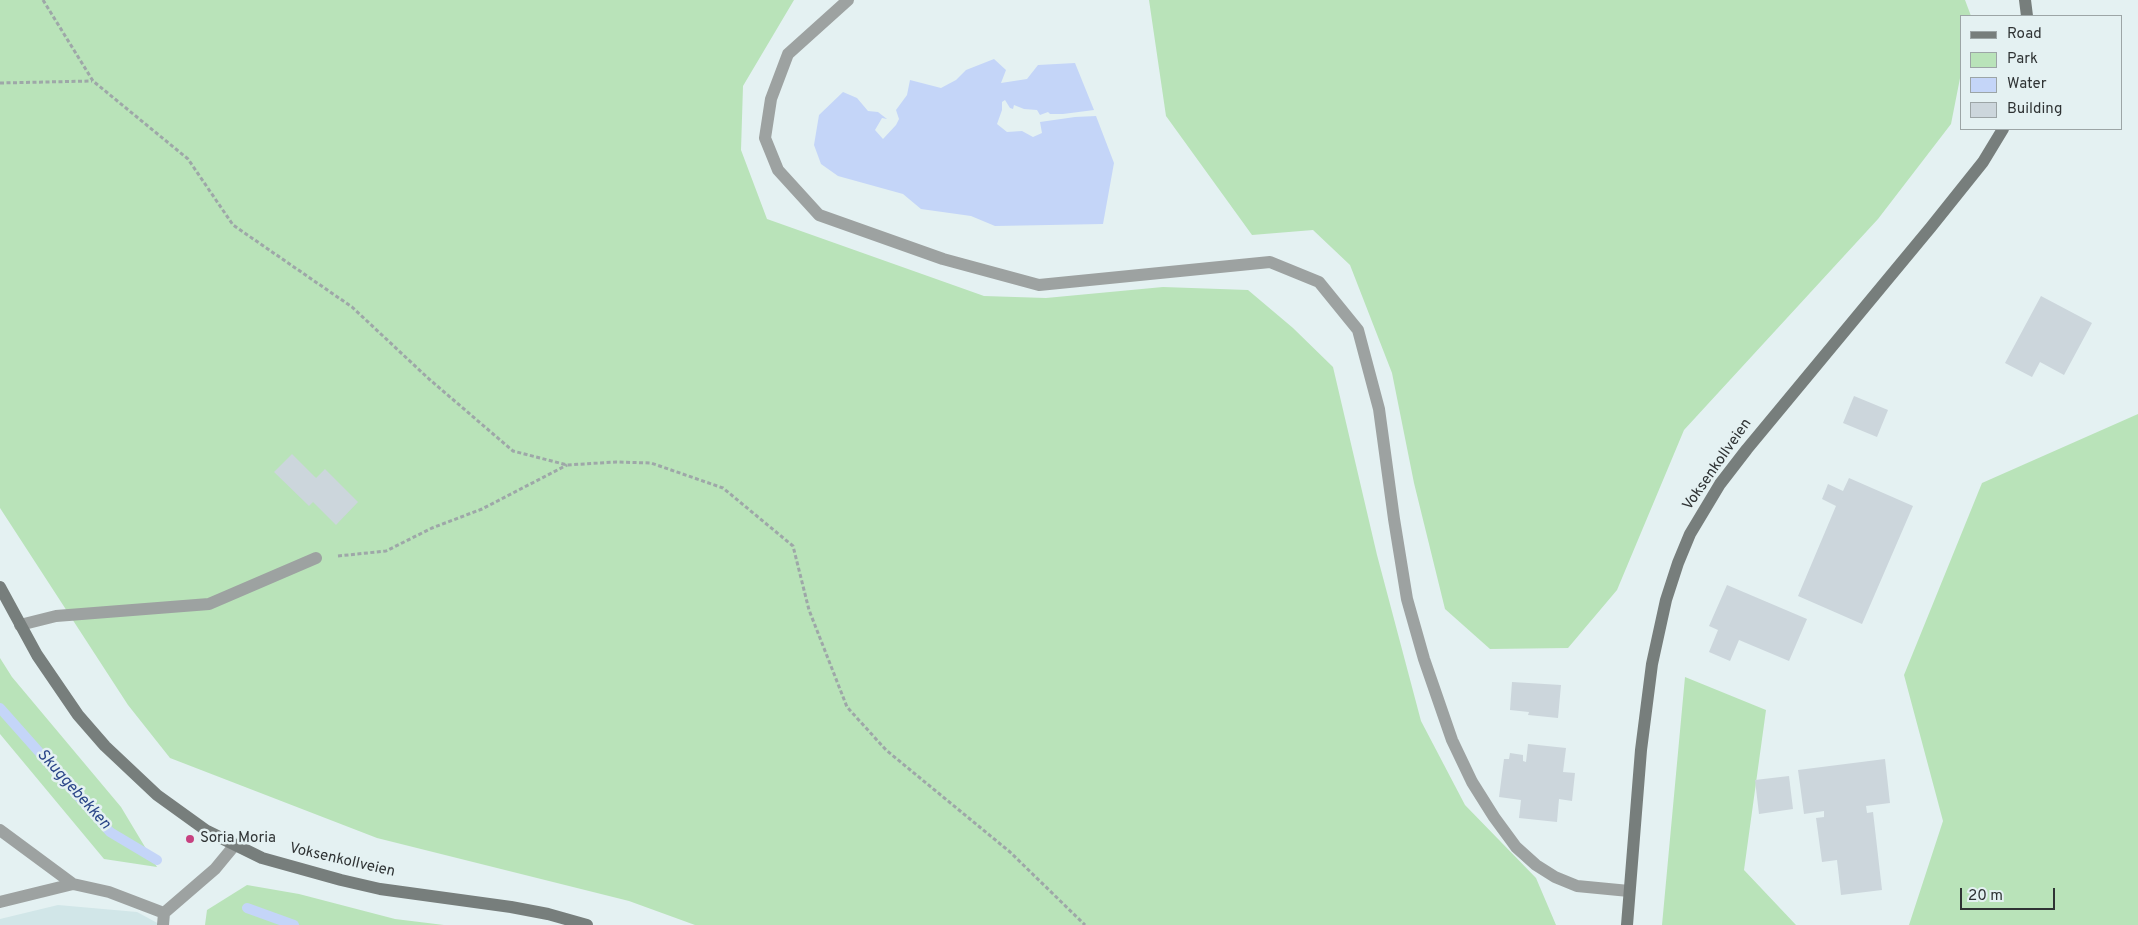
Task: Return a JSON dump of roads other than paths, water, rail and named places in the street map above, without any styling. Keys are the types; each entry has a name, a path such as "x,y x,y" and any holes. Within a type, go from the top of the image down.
{"street":[{"path":"2024,0 2026,15"},
{"name":"Voksenkollveien","path":"1627,925 1640,760 1652,664 1666,600 1678,562 1690,534 1720,484 1747,449 1931,227 1983,162 2002,130"},
{"name":"Voksenkollveien","path":"0,587 56,685 106,746 137,777 172,807 207,831 234,846 262,858 341,880 380,889 511,907 548,914 587,925"}],"lane":[{"path":"848,0 788,54 771,99 765,138 778,170 819,215 943,259 1039,285 1270,262 1319,282 1358,330 1379,408 1407,599 1424,659 1452,740 1472,782 1516,847 1536,865 1555,877 1577,886 1629,891"},
{"path":"20,625 56,616 209,604 316,558"},
{"path":"0,830 73,884 109,892 163,919 215,869 234,846"},
{"path":"0,902 73,884"}],"water":[{"path":"994,59 1006,70 1001,83 1027,79 1038,65 1075,63 1094,110 1063,114 1050,114 1048,112 1040,115 1037,110 1024,109 1014,105 1013,109 1010,108 1005,100 1002,102 1002,110 997,124 1007,132 1022,131 1033,137 1042,133 1040,122 1096,116 1114,163 1103,224 995,226 971,216 921,209 903,194 838,176 821,164 814,145 819,115 843,92 857,98 868,111 878,112 887,119 882,118 875,130 883,139 899,119 896,110 907,95 910,80 941,88 956,80 966,70"}],"waterway":[{"name":"Skuggebekken","path":"0,708 110,832 157,860"},
{"name":"Skuggebekken","path":"247,908 294,925"}],"place":[{"name":"Soria Moria","path":"190,839"}]}
